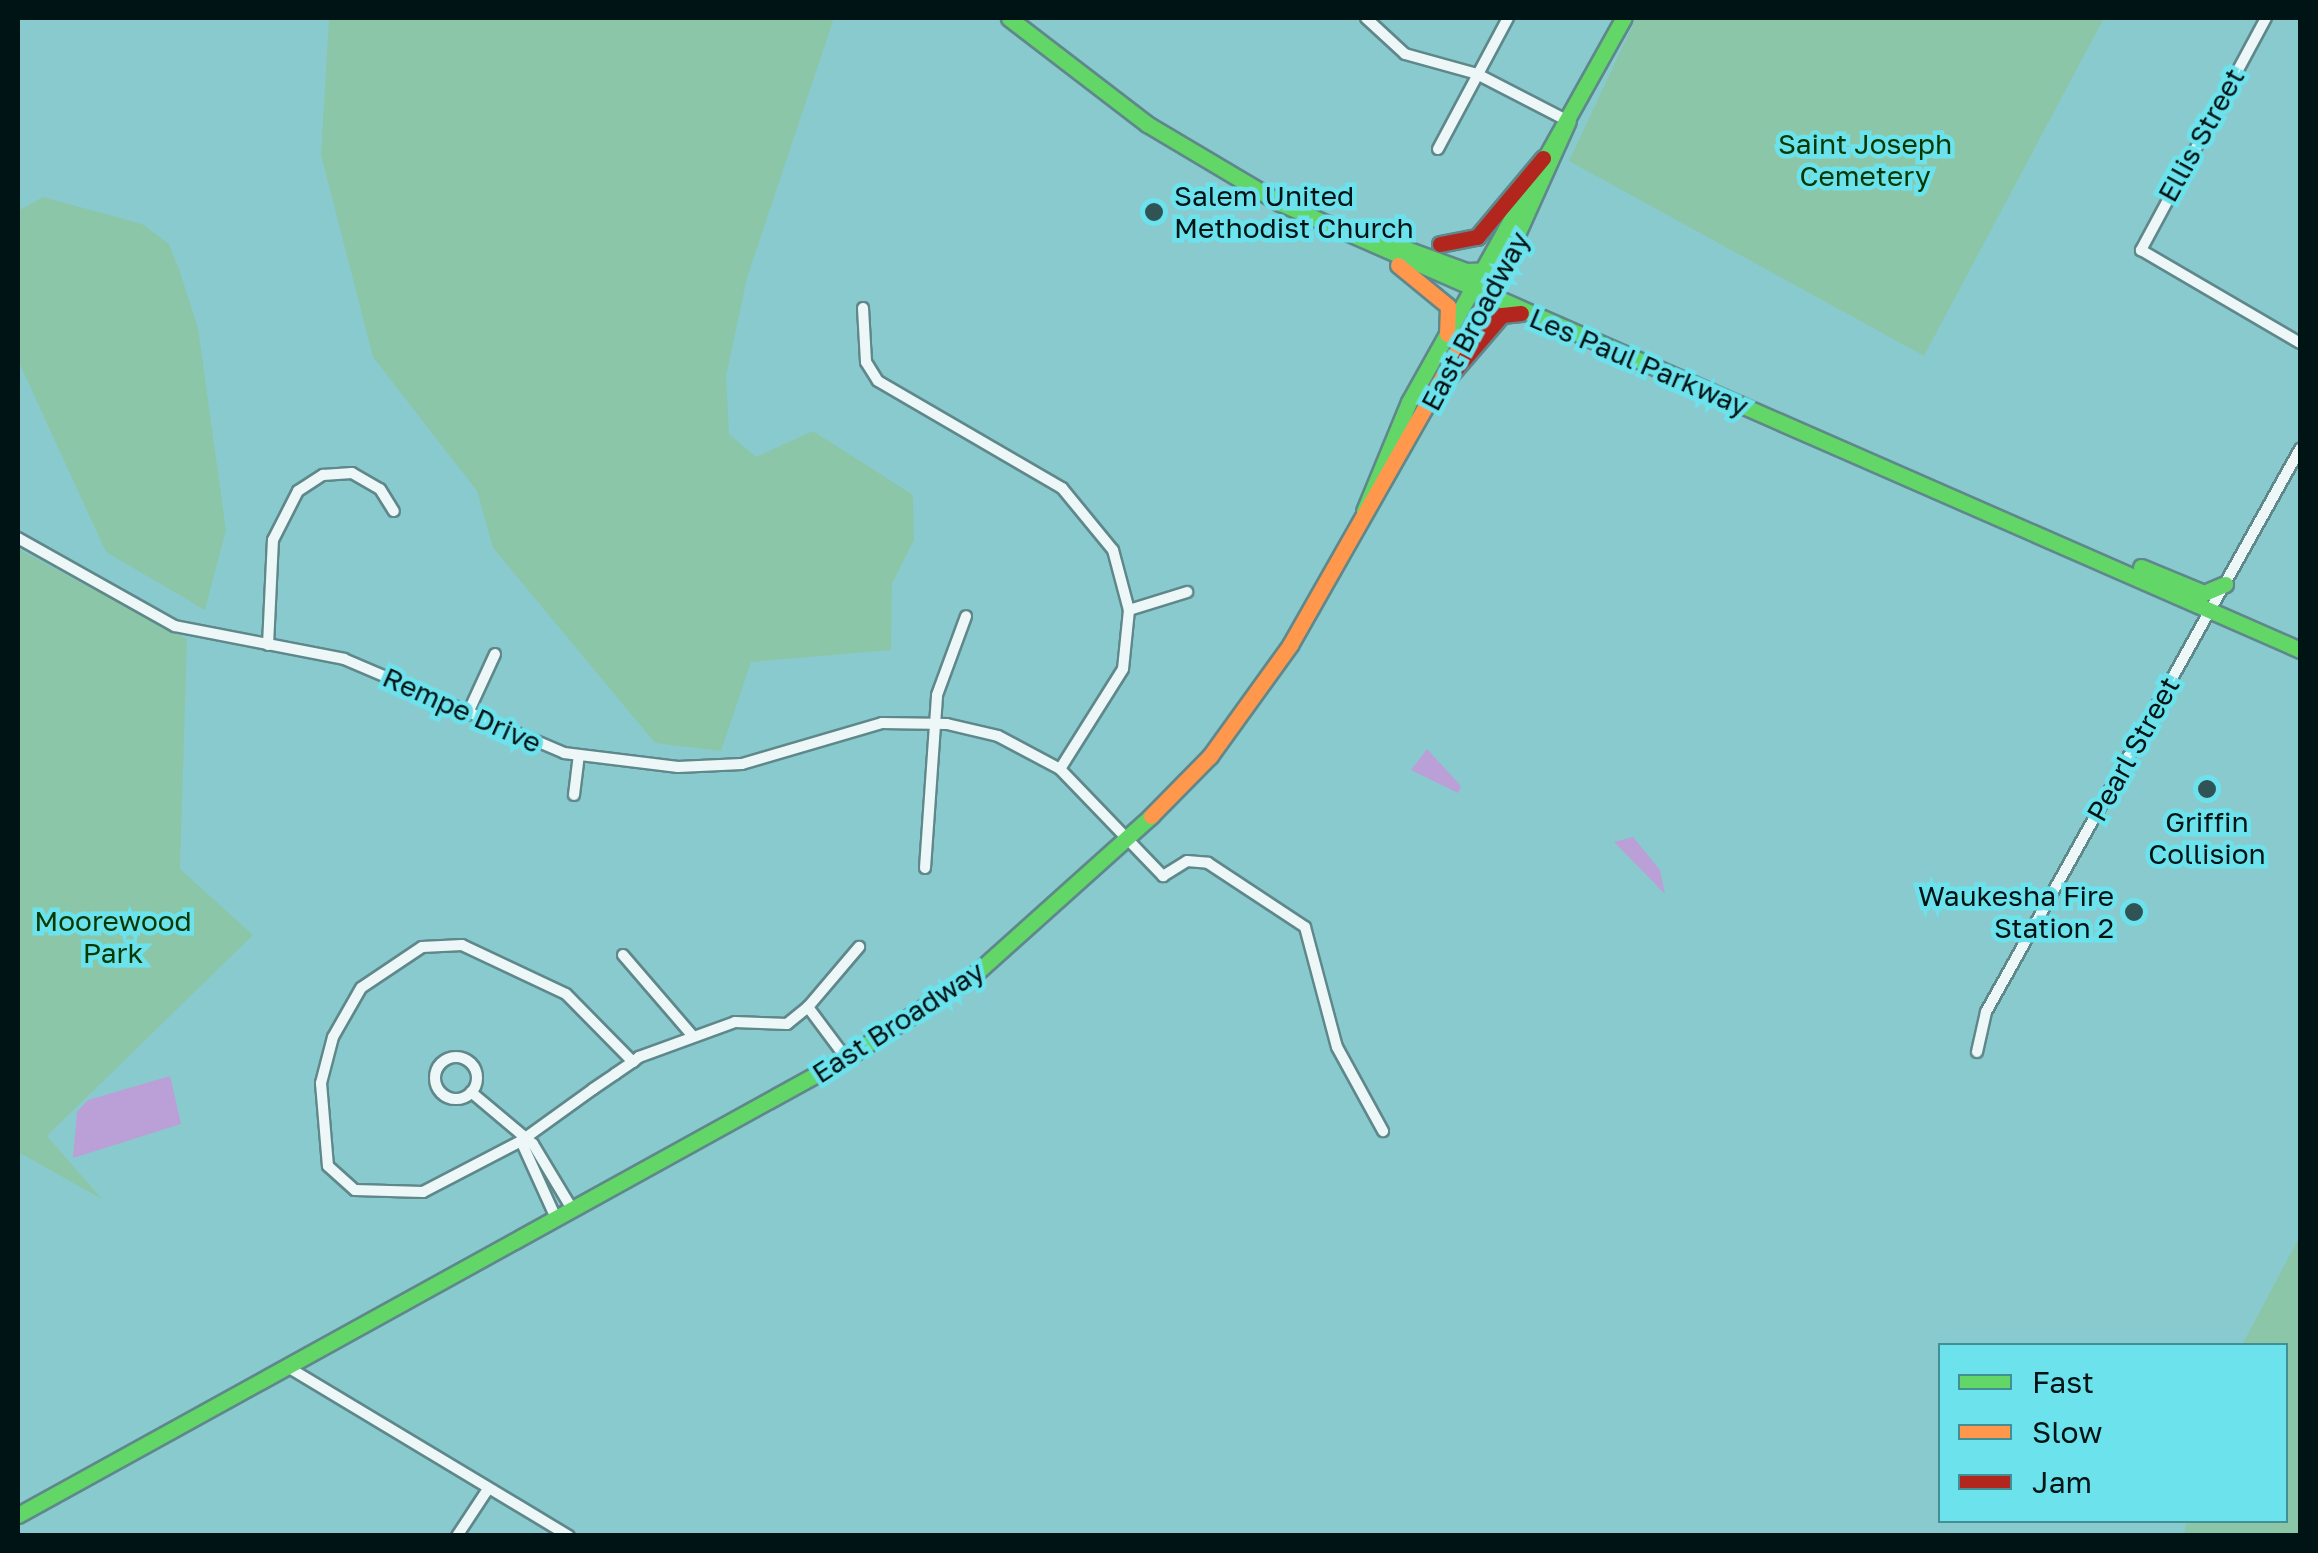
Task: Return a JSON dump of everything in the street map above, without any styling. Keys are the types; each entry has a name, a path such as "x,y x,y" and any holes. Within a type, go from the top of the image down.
{"main road":[{"name":"Les Paul Parkway","path":"1009,18 1147,124 1322,222 2300,650"},
{"name":"East Broadway","path":"18,1515 846,1058 1003,954 1131,837 1254,700 1504,270 1568,121 1624,18"},
{"name":"East Broadway","path":"1364,512 1447,334 1543,158 1568,121"},
{"path":"1440,244 1477,237 1543,158"},
{"path":"1322,222 1483,268 1504,270"},
{"path":"1374,247 1444,301 1447,334"},
{"path":"1440,386 1502,315 1527,313"},
{"path":"2041,536 2204,594 2225,584"}],"street":[{"path":"1366,18 1405,54 1478,74 1568,121"},
{"path":"1438,149 1508,18"},
{"name":"Ellis Street","path":"2266,18 2142,254 2300,343"},
{"path":"863,308 864,352 878,381 1079,502 1113,550 1129,610 1116,688 1060,769"},
{"name":"Pearl Street","path":"1978,1052 1980,1023 2300,448"},
{"path":"268,645 273,540 298,491 331,473 352,474 380,489 394,512"},
{"name":"Rempe Drive","path":"18,538 172,624 361,664 467,716 580,756 742,764 882,724 934,722 998,736 1060,769 1131,837 1162,876 1186,861 1208,864 1305,927 1337,1047 1382,1132"},
{"path":"1129,610 1187,592"},
{"path":"925,868 934,722 942,670 966,616"},
{"path":"467,716 495,654"},
{"path":"574,795 580,756"},
{"name":"East Broadway","path":"633,1062 566,994 462,945 422,946 360,988 321,1084 324,1152 337,1181 366,1192 424,1192 521,1140 633,1062 691,1034 748,1020 787,1024 808,1007"},
{"path":"846,1058 808,1007 859,947"},
{"path":"623,956 691,1034"},
{"path":"471,1092 452,1098 439,1090 441,1062 471,1063 471,1092 521,1140 556,1218"},
{"path":"521,1140 533,1144 572,1209"},
{"path":"286,1366 569,1536"},
{"path":"457,1536 488,1489"}],"green space":[{"path":"329,18 834,18 747,278 726,376 729,434 756,457 813,431 913,495 914,540 892,584 891,650 751,662 721,751 655,743 493,548 477,491 373,357 321,155"},
{"name":"Saint Joseph Cemetery","path":"1636,18 2104,18 1924,356 1569,161"},
{"path":"43,197 142,224 169,244 179,269 198,328 226,530 205,610 106,552 18,360 18,211"},
{"name":"Moorewood Park","path":"18,549 187,639 180,869 253,935 47,1136 102,1199 18,1152"},
{"path":"2300,1236 2300,1535 2184,1535 2187,1523 2288,1523 2288,1343 2243,1343"}],"shaded area":[{"path":"1427,749 1461,786 1458,793 1411,770"},
{"path":"1633,837 1660,870 1665,894 1614,842"},
{"path":"170,1076 181,1124 73,1158 77,1112 88,1100"}],"traffic: fast":[{"path":"1009,18 1147,124 1280,203 2300,650"},
{"path":"1364,511 1409,402 1624,18"},
{"path":"1492,290 1568,121"},
{"path":"1352,229 1466,271 1504,270"},
{"path":"2141,567 2204,593 2225,584"},
{"path":"18,1515 846,1058 975,974 1151,816"}],"traffic: slow":[{"path":"1398,265 1448,306 1447,334"},
{"path":"1151,816 1210,756 1290,645 1492,290"}],"traffic: jam":[{"path":"1440,244 1477,237 1543,158"},
{"path":"1440,387 1502,315 1521,313"}],"place":[{"name":"Salem United Methodist Church","path":"1154,212"},
{"name":"Griffin Collision","path":"2207,789"},
{"name":"Waukesha Fire Station 2","path":"2134,912"}]}
